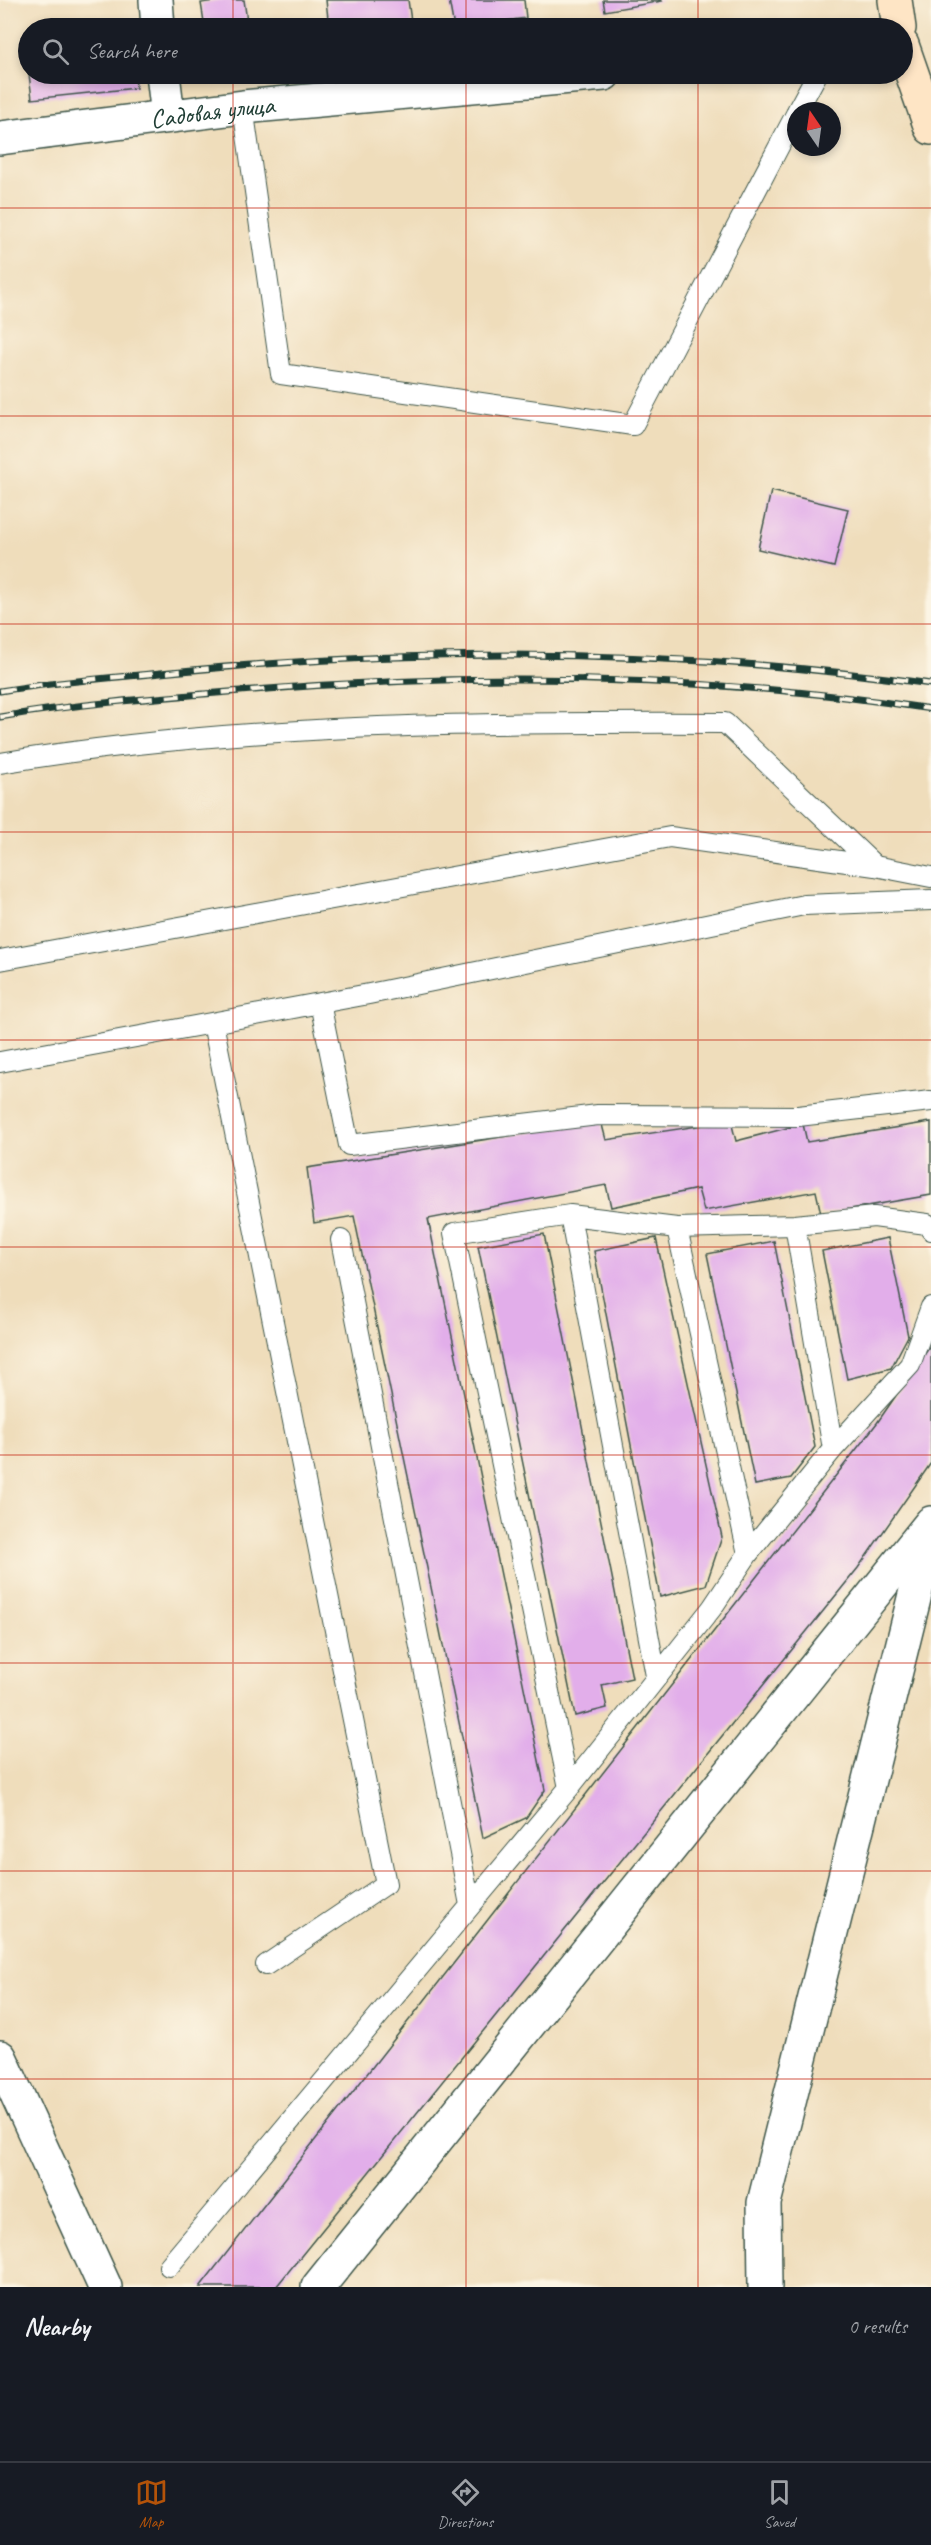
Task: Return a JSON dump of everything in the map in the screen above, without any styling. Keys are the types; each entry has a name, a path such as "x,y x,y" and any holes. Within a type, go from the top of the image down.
{"street":[{"path":"156,0 158,18"},
{"path":"895,0 898,18"},
{"path":"913,75 931,128"},
{"path":"164,84 168,116"},
{"name":"Садовая улица","path":"0,138 243,107 495,84"},
{"path":"318,2287 931,1522"},
{"path":"765,2287 764,2203 931,1528"},
{"path":"0,2058 105,2287"}],"lane":[{"path":"802,102 812,84"},
{"path":"243,107 281,374 633,424 787,131"},
{"path":"0,763 89,748 291,731 407,725 547,722 725,723 875,866"},
{"path":"0,960 670,837 875,866 931,877"},
{"path":"0,1062 320,1003 804,905 931,900"},
{"path":"320,1003 349,1145 598,1115 798,1116 931,1101"},
{"path":"213,1023 386,1884 266,1965"},
{"path":"570,1215 656,1676"},
{"path":"569,1788 454,1233 570,1215 676,1228 795,1225 874,1217 927,1224 931,1230"},
{"path":"795,1225 833,1449"},
{"path":"676,1228 748,1554"},
{"path":"341,1240 470,1905"},
{"path":"169,2266 569,1788 712,1608 748,1554 833,1449 910,1365 931,1307"}],"building":[{"path":"244,0 247,18 203,18 201,3"},
{"path":"326,0 408,0 411,18 328,18"},
{"path":"449,0 524,0 526,18 452,18"},
{"path":"603,0 661,0 662,1 605,11"},
{"path":"30,84 136,84 136,88 32,99"},
{"path":"771,491 848,509 834,567 758,549"},
{"path":"601,1121 606,1140 731,1121 736,1141 803,1124 807,1142 931,1122 931,1195 821,1214 816,1191 704,1211 698,1189 611,1207 606,1185 428,1219 545,1790 526,1818 483,1838 354,1216 314,1223 307,1168"},
{"path":"544,1234 632,1678 602,1685 607,1708 575,1716 478,1246"},
{"path":"656,1238 722,1537 706,1585 660,1597 594,1251"},
{"path":"888,1238 908,1336 891,1368 847,1379 822,1251"},
{"path":"774,1241 815,1447 791,1478 755,1485 707,1254"},
{"path":"931,1345 931,1463 858,1568 276,2287 200,2287 877,1423"}],"railway":[{"path":"0,691 45,684 276,663 463,655 651,658 838,672 931,684"},
{"path":"0,717 86,705 229,692 404,681 492,679 580,679 756,688 931,709"}]}
